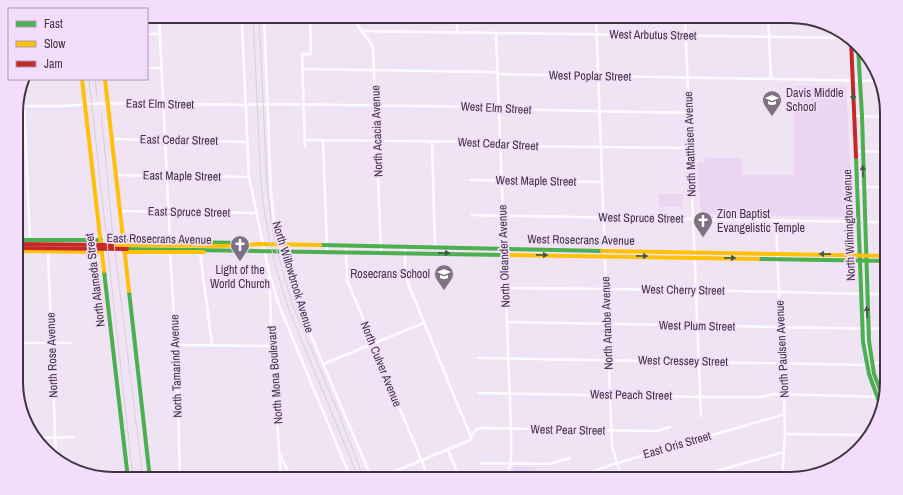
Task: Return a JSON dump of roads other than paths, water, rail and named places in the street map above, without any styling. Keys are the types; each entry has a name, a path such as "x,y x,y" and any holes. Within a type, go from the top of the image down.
{"main road":[{"name":"North Wilmington Avenue","path":"850,46 859,222 862,329 866,365 878,400"},
{"name":"North Wilmington Avenue","path":"858,54 862,116 868,329 874,374 880,388"},
{"name":"North Alameda Street","path":"82,80 127,472"},
{"path":"105,80 149,472"},
{"path":"23,240 101,240"},
{"path":"123,241 239,242 258,244"},
{"name":"East Rosecrans Avenue","path":"23,248 180,247 258,244 278,245"},
{"name":"East Rosecrans Avenue","path":"23,245 48,248"},
{"name":"West Rosecrans Avenue","path":"278,245 880,256"},
{"name":"East Rosecrans Avenue","path":"180,247 277,251"},
{"path":"23,250 48,248 102,252"},
{"path":"124,252 260,251"},
{"name":"West Rosecrans Avenue","path":"277,251 880,261"}],"street":[{"path":"159,23 170,211 170,241"},
{"name":"North Willowbrook Avenue","path":"264,23 272,209 278,245 282,251 304,319 369,472"},
{"path":"305,147 302,54 311,54 310,23"},
{"name":"North Acacia Avenue","path":"357,23 361,31 369,39 373,48 381,252"},
{"path":"457,23 457,32"},
{"path":"596,23 600,111"},
{"name":"North Matthisen Avenue","path":"685,23 701,416"},
{"path":"768,23 771,79"},
{"name":"North Willowbrook Avenue","path":"242,25 250,177 266,250 269,272 278,302 348,472"},
{"name":"West Arbutus Street","path":"361,31 840,38"},
{"name":"North Oleander Avenue","path":"496,33 503,216 503,254 511,428 510,472"},
{"path":"148,34 160,34"},
{"path":"148,68 162,68"},
{"name":"West Poplar Street","path":"302,69 874,81"},
{"path":"24,102 30,240"},
{"name":"East Elm Street","path":"24,106 108,104 303,104"},
{"name":"West Elm Street","path":"303,104 375,106 494,106 498,110 689,113"},
{"name":"North Aranbe Avenue","path":"600,111 611,431 612,446 620,472"},
{"path":"854,116 880,117"},
{"name":"East Cedar Street","path":"112,139 247,142"},
{"name":"West Cedar Street","path":"304,140 496,142 503,146 691,148"},
{"path":"323,140 327,251"},
{"path":"432,141 435,247"},
{"path":"856,151 880,152"},
{"name":"East Maple Street","path":"115,175 250,177"},
{"name":"West Maple Street","path":"470,180 602,182"},
{"path":"857,187 880,187"},
{"name":"East Spruce Street","path":"120,211 257,213"},
{"name":"West Spruce Street","path":"472,215 859,222"},
{"name":"North Paulsen Avenue","path":"776,220 784,399 784,452 782,472"},
{"path":"865,222 880,222"},
{"name":"North Culver Avenue","path":"346,246 346,280 427,472"},
{"path":"393,472 448,450 468,441 471,438 405,276 405,247"},
{"name":"North Rose Avenue","path":"48,248 56,451"},
{"name":"North Tamarind Avenue","path":"170,252 176,345 180,472"},
{"path":"200,252 212,345"},
{"name":"North Mona Boulevard","path":"269,272 272,346 281,472"},
{"name":"West Cherry Street","path":"505,288 696,290 861,294"},
{"path":"866,294 880,294"},
{"name":"West Plum Street","path":"507,322 880,329"},
{"path":"323,364 424,323"},
{"path":"23,342 71,343"},
{"path":"176,345 272,346"},
{"name":"West Cressey Street","path":"478,358 782,362 866,365 880,362"},
{"name":"West Peach Street","path":"478,393 701,397 762,397 774,394 876,396"},
{"name":"East Oris Street","path":"593,472 617,463 784,414"},
{"name":"West Pear Street","path":"471,438 477,429 511,428 656,431 670,427"},
{"path":"784,434 863,434"},
{"path":"43,438 74,438"},
{"path":"448,450 457,472"},
{"path":"712,472 784,452"},
{"path":"280,454 288,472"},
{"path":"481,463 549,464 570,458"},
{"path":"782,472 796,472"}],"tram line":[{"path":"253,23 261,183 271,248 290,312 356,472"}],"railway":[{"path":"259,23 267,184 271,221 277,251 293,306 339,414 361,472"},
{"path":"89,80 132,472"},
{"path":"95,80 97,97"},
{"path":"101,111 112,227 142,472"}],"place":[{"name":"Davis Middle School","path":"772,117"},
{"name":"Zion Baptist Evangelistic Temple","path":"703,238"},
{"name":"Light of the World Church","path":"240,262"},
{"name":"Rosecrans School","path":"444,291"}]}
